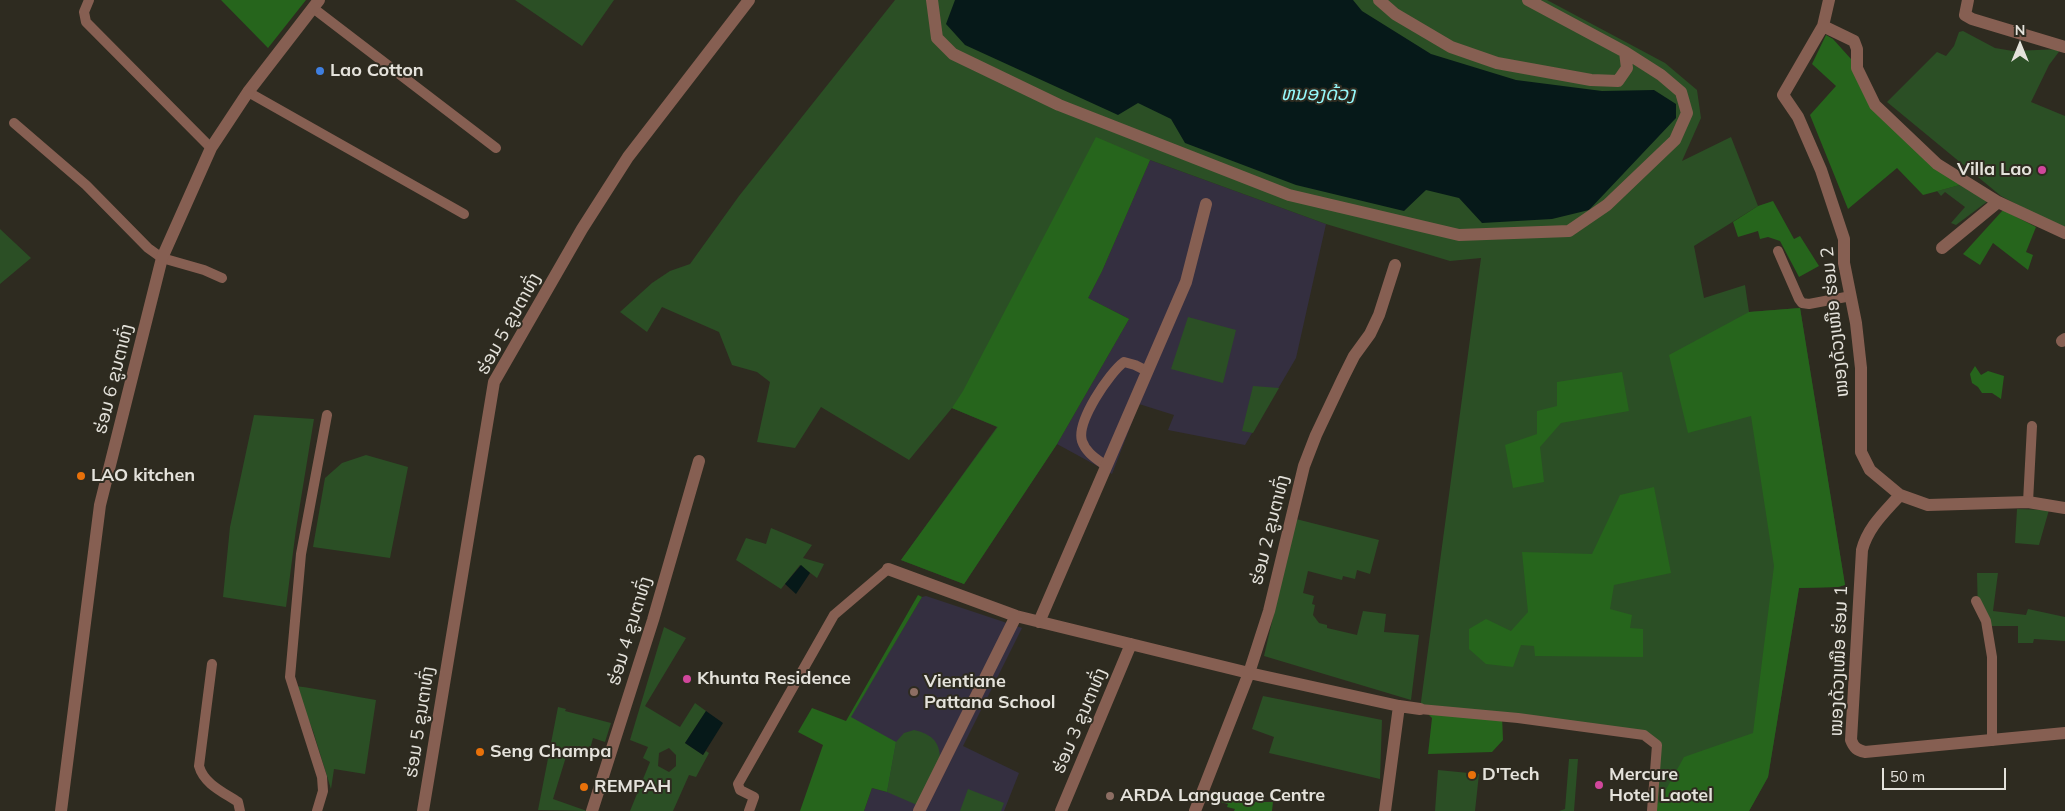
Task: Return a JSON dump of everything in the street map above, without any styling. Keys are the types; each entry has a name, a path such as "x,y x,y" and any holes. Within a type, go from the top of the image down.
{"street":[{"name":"ຮ່ອມ 5 ຂູນຕາທົ່ງ","path":"423,811 494,382 582,229 628,157 748,0"},
{"path":"932,0 937,38 953,54 1059,105 1289,195 1459,235 1569,231 1607,205 1675,140 1688,113 1681,92 1662,75 1626,52 1528,0"},
{"path":"1379,0 1395,14 1451,47 1497,63 1591,80 1618,82 1627,68 1626,52"},
{"path":"1830,0 1824,26 1854,41 1857,49 1857,68 1875,105 1937,164 1998,202 2065,234"},
{"path":"1968,0 1965,15 1972,19 2065,47"},
{"name":"ຮ່ອມ 6 ຂູນຕາທົ່ງ","path":"61,811 100,505 162,258 211,148 248,92 316,4"},
{"name":"ໜອງດ້ວງເໜືອ ຮ່ອມ 2","path":"1824,26 1783,95 1798,117 1831,195 1844,239 1844,263 1856,323 1861,368 1861,452 1870,470 1900,495 1928,505 2028,502 2065,508"},
{"path":"1942,248 1998,202"},
{"path":"1039,622 1186,282 1206,204"},
{"name":"ຮ່ອມ 2 ຂູນຕາທົ່ງ","path":"1195,811 1249,673 1269,611 1304,466 1316,435 1343,378 1354,356 1370,334 1379,315 1395,264"},
{"name":"ຮ່ອມ 4 ຂູນຕາທົ່ງ","path":"592,811 653,620 699,461"},
{"name":"ໜອງດ້ວງເໜືອ ຮ່ອມ 1","path":"1900,495 1872,526 1862,550 1851,740 1853,744 1857,749 1865,752 2065,734"},
{"path":"888,569 1016,616 1249,673 1399,706 1420,708"},
{"path":"919,811 1016,616"},
{"name":"ຮ່ອມ 3 ຂູນຕາທົ່ງ","path":"1061,811 1132,644"},
{"path":"1385,811 1399,706"}],"lane":[{"path":"89,0 84,12 86,22 211,148"},
{"path":"316,4 496,148"},
{"path":"248,92 464,214"},
{"path":"14,124 86,185 148,248 162,258 204,270 222,278"},
{"path":"1778,251 1798,299 1802,303 1809,304 1850,296"},
{"path":"1106,466 1089,452 1082,441 1081,429 1092,404 1115,368 1124,362 1147,371"},
{"path":"316,811 323,791 322,777 290,677 301,554 326,415"},
{"path":"2028,502 2032,426"},
{"path":"749,811 754,797 740,790 738,784 834,616 888,569"},
{"path":"1976,601 1986,621 1992,657 1992,741"},
{"path":"212,664 199,766 206,781 238,802 240,811"},
{"path":"1420,708 1518,718 1644,735 1657,745 1652,811"}],"shaded area":[{"path":"1150,160 1326,224 1296,358 1245,445 1168,430 1174,415 1139,404 1112,474 1057,444 1129,319 1088,298 1102,271"},
{"path":"926,596 1022,628 963,746 1019,773 1004,811 864,811 872,788 887,792 850,717 922,597"}],"green space":[{"path":"221,0 306,0 268,48"},
{"path":"515,0 614,0 582,46"},
{"path":"895,0 1547,0 1665,63 1697,90 1701,118 1682,161 1731,137 1758,206 1694,246 1704,298 1745,285 1749,312 1800,308 1845,585 1838,587 1799,588 1768,777 1749,811 1654,811 1657,745 1651,739 1420,709 1481,258 1450,261 1326,224 1150,160 1102,271 1088,298 1129,319 1057,444 964,584 901,560 997,427 952,408 909,460 821,407 795,448 757,442 770,382 757,372 732,365 719,332 662,307 647,332 620,312 652,283 670,271 690,264 739,196"},
{"path":"1963,31 1995,48 2013,51 2061,49 2049,65 2031,102 2065,116 2065,227 2044,219 2001,196 1887,102 1937,52 1946,56 1954,46 1959,32"},
{"path":"1826,35 1833,39 1851,59 1870,107 1960,185 1923,195 1897,168 1848,209 1810,115 1836,86 1812,64"},
{"path":"1096,137 1150,160 1102,271 1088,298 1129,319 1057,444 964,584 901,560 998,427 952,408 963,391"},
{"path":"1960,185 1988,201 1956,225 1951,223 1965,207 1945,192 1941,196 1937,191"},
{"path":"1773,201 1794,239 1800,236 1819,266 1799,277 1780,241 1768,237 1760,239 1758,231 1738,237 1733,222 1758,206"},
{"path":"2003,210 2036,227 2026,252 2033,255 2028,270 1993,243 1980,265 1963,254"},
{"path":"0,229 31,258 0,284"},
{"path":"1800,308 1845,585 1838,587 1799,588 1768,777 1749,811 1654,811 1684,757 1753,733 1774,566 1751,416 1688,433 1669,355 1749,312"},
{"path":"1188,317 1236,330 1223,383 1171,369"},
{"path":"1975,366 1981,375 1988,371 2004,376 2001,399 1992,393 1982,393 1972,383 1970,374"},
{"path":"1622,372 1629,411 1561,423 1540,447 1544,482 1513,488 1505,445 1537,434 1537,411 1557,406 1557,382"},
{"path":"1253,386 1279,388 1253,433 1242,431"},
{"path":"254,415 314,419 296,529 286,607 223,597 230,527"},
{"path":"366,455 408,467 390,558 313,547 325,478 342,463"},
{"path":"1654,487 1671,573 1614,585 1610,609 1632,615 1630,628 1643,629 1643,657 1535,656 1534,646 1521,645 1513,667 1486,664 1469,649 1469,629 1486,619 1511,631 1528,612 1522,552 1592,554 1620,495"},
{"path":"2017,509 2049,510 2039,545 2015,543"},
{"path":"1296,519 1379,540 1370,574 1357,570 1355,579 1343,576 1342,580 1308,571 1303,593 1314,596 1312,604 1315,605 1313,615 1319,623 1327,625 1327,628 1357,635 1363,611 1386,614 1384,632 1419,635 1411,700 1264,656"},
{"path":"771,528 812,545 803,558 824,564 817,578 800,565 781,589 736,560 746,538 766,544"},
{"path":"1977,573 1998,573 1993,611 2026,615 2028,609 2065,617 2065,641 2034,639 2033,643 2018,643 2018,626 1982,626 1982,620 1978,616"},
{"path":"918,595 922,597 851,717 896,742 887,792 872,788 864,811 800,811 823,745 798,732 812,708 846,721"},
{"path":"664,627 686,638 645,706 680,727 695,703 706,711 685,743 703,755 706,751 709,753 696,777 689,775 673,811 630,811 650,762 643,758 648,747 630,740","holes":["669,748 676,755 676,766 669,772 658,766 659,753"]},
{"path":"295,686 376,700 365,774 334,769 331,789 313,731"},
{"path":"1263,696 1382,720 1380,779 1269,753 1274,737 1252,729"},
{"path":"558,707 566,709 565,711 611,723 605,742 593,738 589,753 569,747 553,799 587,811 538,810"},
{"path":"1427,713 1502,716 1503,740 1492,752 1428,754 1432,718"},
{"path":"914,730 933,739 940,752 940,759 917,805 887,792 896,742 904,733"},
{"path":"1569,759 1578,759 1574,811 1559,811 1565,809"},
{"path":"1438,770 1479,774 1475,811 1435,811"},
{"path":"968,789 1004,803 1001,811 960,811"},
{"path":"1216,791 1232,791 1247,802 1273,802 1272,811 1234,811 1235,809 1227,807 1228,804 1212,800"}],"water":[{"name":"ຫນອງດ້ວງ","path":"955,0 1353,0 1362,11 1431,54 1516,80 1602,91 1654,90 1676,104 1676,118 1589,210 1552,219 1482,223 1459,198 1426,190 1404,211 1296,185 1185,143 1171,119 1138,103 1118,115 965,45 946,24"},
{"path":"801,565 810,573 796,594 785,584"},
{"path":"706,711 723,723 703,755 685,743"}],"place":[{"name":"Lao Cotton","path":"320,71"},
{"name":"Villa Lao","path":"2042,170"},
{"name":"LAO kitchen","path":"81,476"},
{"name":"Khunta Residence","path":"687,679"},
{"name":"Vientiane Pattana School","path":"914,692"},
{"name":"Seng Champa","path":"480,752"},
{"name":"D'Tech","path":"1472,775"},
{"name":"Mercure Hotel Laotel","path":"1599,785"},
{"name":"REMPAH","path":"584,787"},
{"name":"ARDA Language Centre","path":"1110,796"}]}
